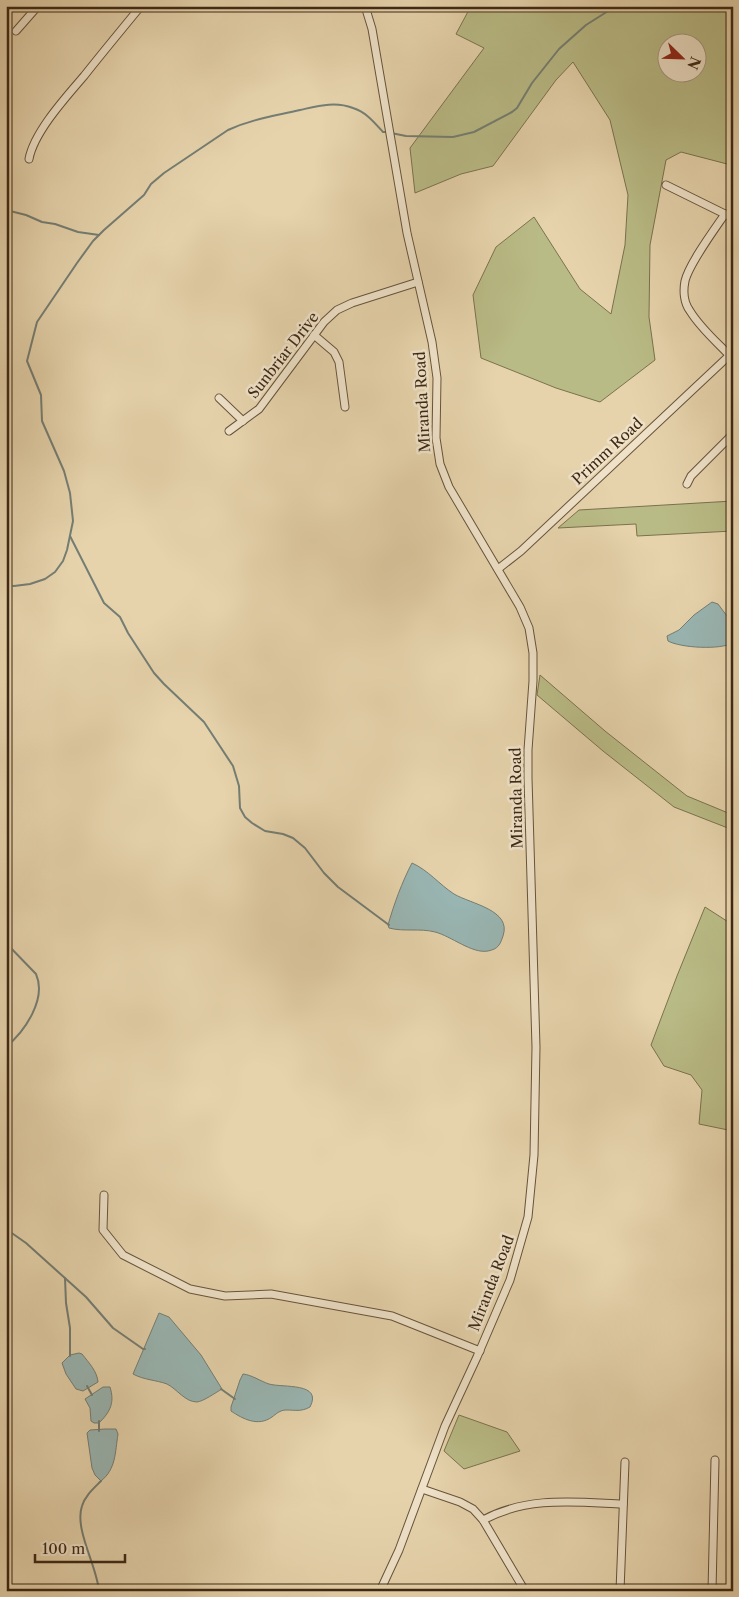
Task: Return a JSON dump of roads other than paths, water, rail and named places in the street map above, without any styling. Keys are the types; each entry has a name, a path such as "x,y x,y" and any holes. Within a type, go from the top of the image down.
{"street":[{"path":"16,31 38,6"},
{"path":"30,159 31,150 36,140 61,104 141,6"},
{"name":"Miranda Road","path":"365,6 372,29 407,233 436,366 436,438 440,464 449,488 525,618 533,653 528,778 536,1047 535,1134 532,1187 525,1230 512,1273 480,1351 445,1426 399,1550 380,1591"},
{"path":"666,185 708,204 733,218"},
{"path":"725,214 689,269 684,295 688,309 697,321 732,356"},
{"name":"Sunbriar Drive","path":"229,431 252,415 266,401 324,322 337,310 352,303 418,282"},
{"path":"314,335 334,352 340,362 345,407"},
{"name":"Primm Road","path":"498,569 521,551 732,356"},
{"path":"220,398 243,421"},
{"path":"687,484 691,476 733,434"},
{"path":"104,1195 103,1230 123,1256 190,1289 224,1296 271,1294 392,1316 480,1351"},
{"path":"712,1591 715,1460"},
{"path":"620,1591 625,1462"},
{"path":"422,1489 460,1502 473,1509 483,1520 525,1591"},
{"path":"483,1520 496,1513 531,1504 555,1501 623,1504"}],"water":[{"path":"712,602 718,604 733,624 733,643 719,647 700,647 668,641 667,636 679,630 694,615"},
{"path":"412,863 454,894 496,914 502,920 504,927 503,936 498,946 488,951 475,950 435,932 389,928 388,925 396,901"},
{"path":"159,1313 169,1317 201,1355 222,1389 197,1402 185,1398 167,1384 141,1378 133,1374"},
{"path":"82,1354 92,1367 98,1382 83,1391 76,1389 66,1374 62,1363 70,1355"},
{"path":"243,1374 269,1384 306,1390 311,1393 313,1399 310,1407 301,1410 278,1412 267,1420 256,1422 240,1417 231,1411 231,1407"},
{"path":"103,1387 110,1387 112,1403 103,1419 99,1423 94,1423 91,1421 90,1408 85,1399"},
{"path":"116,1429 118,1434 112,1466 101,1481 95,1475 92,1468 87,1433 90,1430"}],"waterway":[{"path":"391,133 406,136 453,137 474,132 512,112 517,108 532,83 559,49 586,25 616,6"},
{"path":"6,585 30,584 45,579 55,572 63,561 67,550 73,521 70,493 64,471 42,421 41,395 27,361 37,322 93,241 144,195 151,184 164,173 228,130 237,126 313,107 340,105 362,112 383,132 387,132"},
{"path":"6,210 78,232 99,235"},
{"path":"70,536 104,603 120,617 154,673 204,722 233,766 239,786 240,808 245,817 265,831 293,838 305,848 324,873 338,887 389,925"},
{"path":"6,943 36,974 39,984 39,994 32,1014 20,1032 6,1047"},
{"path":"6,1229 26,1243 86,1297 113,1328 145,1349"},
{"path":"65,1278 70,1328 70,1356"},
{"path":"87,1386 92,1395"},
{"path":"221,1389 235,1399"},
{"path":"99,1421 99,1431"},
{"path":"99,1591 83,1536 80,1515 85,1499 101,1481"}]}
